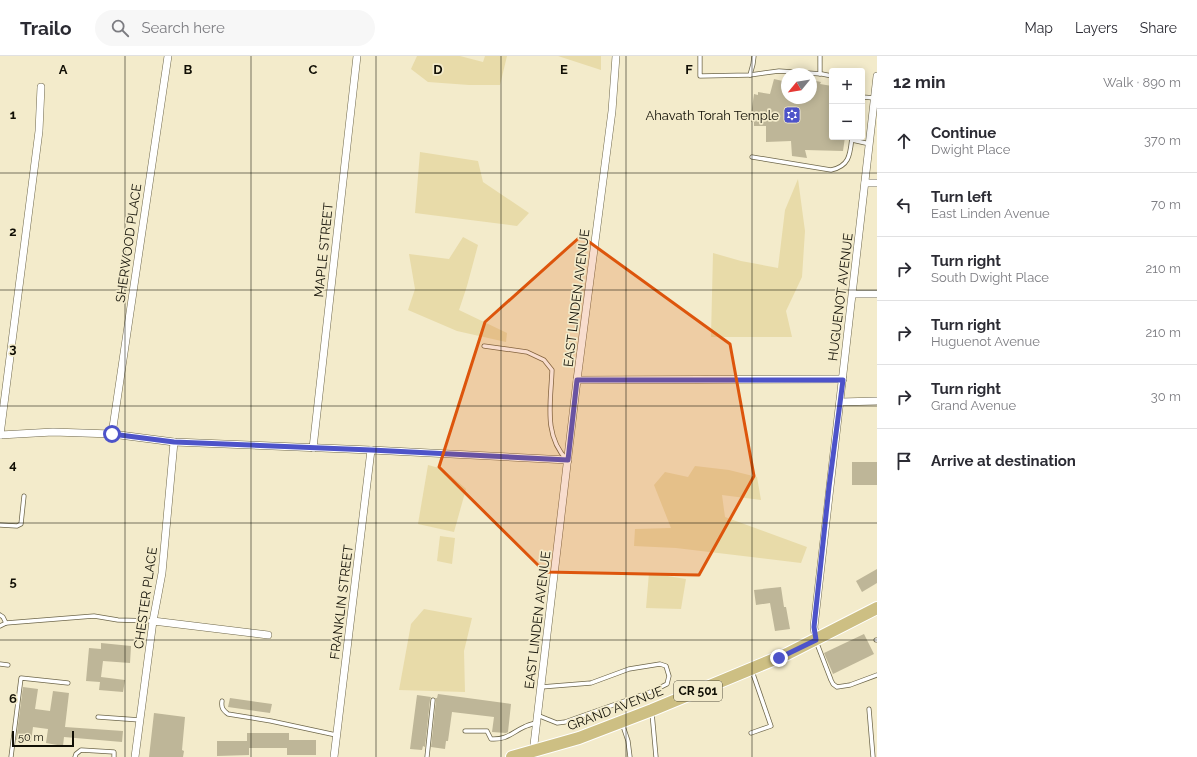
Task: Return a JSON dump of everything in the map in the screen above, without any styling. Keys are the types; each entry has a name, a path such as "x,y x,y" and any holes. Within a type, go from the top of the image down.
{"main road":[{"name":"GRAND AVENUE","path":"512,757 532,754 652,710 787,654 877,608"}],"street":[{"name":"SHERWOOD PLACE","path":"112,434 168,56"},
{"name":"MAPLE STREET","path":"313,448 357,56"},
{"name":"EAST LINDEN AVENUE","path":"532,754 577,380 612,111 616,56"},
{"name":"HUGUENOT AVENUE","path":"816,640 814,627 877,76"},
{"path":"41,87 39,131 0,435 53,432 112,434 174,442 568,460"},
{"path":"865,184 877,183"},
{"path":"853,294 877,294"},
{"path":"577,380 843,380"},
{"path":"840,402 877,401"},
{"name":"CHESTER PLACE","path":"135,757 153,621 162,573 174,442"},
{"name":"FRANKLIN STREET","path":"334,757 371,450"},
{"path":"153,621 268,635"}],"lane":[{"path":"700,56 700,76 750,75 779,71 829,76"},
{"path":"750,75 754,64 754,56"},
{"path":"820,56 820,74"},
{"path":"865,97 875,98"},
{"path":"752,157 820,168 836,169 840,168 846,163 849,156 852,140"},
{"path":"858,140 870,144"},
{"path":"484,346 527,352 544,360 552,370 549,420 552,433 560,453 568,460"},
{"path":"0,525 17,526 20,524 24,496"},
{"path":"0,615 6,623"},
{"path":"0,626 6,623 94,616 118,620 153,621"},
{"path":"816,640 831,680 835,686 842,687 850,685 877,675"},
{"path":"0,664 8,665"},
{"path":"537,715 557,722 565,722 653,691 667,684 669,676 666,666 660,664 629,668 591,683 541,687"},
{"path":"751,669 771,726 751,734"},
{"path":"10,757 21,678 68,683"},
{"path":"427,757 433,700"},
{"path":"222,701 223,711 228,714 279,722 336,735"},
{"path":"869,708 873,757"},
{"path":"652,710 656,757"},
{"path":"98,717 140,720"},
{"path":"622,722 630,757"},
{"path":"465,731 487,731 491,739 499,739 507,737 524,727 536,723"},
{"path":"75,757 81,750 114,752 114,757"}],"highlighted area":[{"path":"581,236 730,344 754,476 699,575 545,572 439,467 485,322"}],"shaded area":[{"path":"417,56 460,56 483,62 485,56 507,56 500,85 469,85 428,82 411,69"},
{"path":"558,56 601,56 601,70"},
{"path":"420,152 478,161 483,182 529,213 517,226 415,213"},
{"path":"798,179 805,231 802,277 786,311 792,337 711,337 713,253 741,261 778,268 785,210"},
{"path":"463,237 478,245 459,310 507,333 506,342 457,331 408,310 415,289 409,254 449,259"},
{"path":"428,465 443,469 466,489 454,532 418,524"},
{"path":"695,466 729,470 757,477 761,500 722,495 725,517 807,547 801,563 676,548 634,546 635,529 671,528 654,485 665,472 688,477"},
{"path":"440,536 455,538 452,564 437,561"},
{"path":"649,573 686,579 681,609 646,608"},
{"path":"424,609 472,618 464,651 465,692 399,690 411,624"}],"building":[{"name":"Ahavath Torah Temple","path":"774,79 781,81 781,104 817,104 817,81 821,82 820,84 829,86 829,140 845,140 843,151 805,150 807,158 792,156 791,141 766,142 766,126 754,126 754,122 751,122 752,108 754,94 758,95 758,92 770,94"},
{"path":"852,462 877,462 877,485 852,485"},
{"path":"877,569 877,583 862,592 856,581"},
{"path":"781,587 784,607 786,607 790,629 775,631 770,603 756,605 754,590"},
{"path":"864,634 874,654 833,674 824,653"},
{"path":"101,643 131,646 130,663 103,661 101,677 125,680 123,692 99,690 100,682 86,681 89,648 101,649"},
{"path":"23,687 38,689 35,709 50,711 53,691 69,693 65,727 123,731 122,742 64,737 63,746 46,743 48,729 33,727 31,742 16,740"},
{"path":"438,694 511,704 508,732 492,732 494,717 452,712 448,741 446,741 445,749 431,747 435,698 437,698"},
{"path":"417,695 431,697 425,747 423,746 422,750 410,749"},
{"path":"230,698 272,704 270,713 228,707"},
{"path":"154,713 185,717 182,750 184,751 183,757 149,757"},
{"path":"247,733 289,733 289,740 316,740 316,755 287,755 287,748 249,748 249,755 217,756 217,741 247,741"}],"place":[{"name":"Ahavath Torah Temple","path":"792,115"}],"route":[{"path":"112,434 174,442 568,460 577,380 843,380 829,487 814,627 816,640 779,658"}]}
